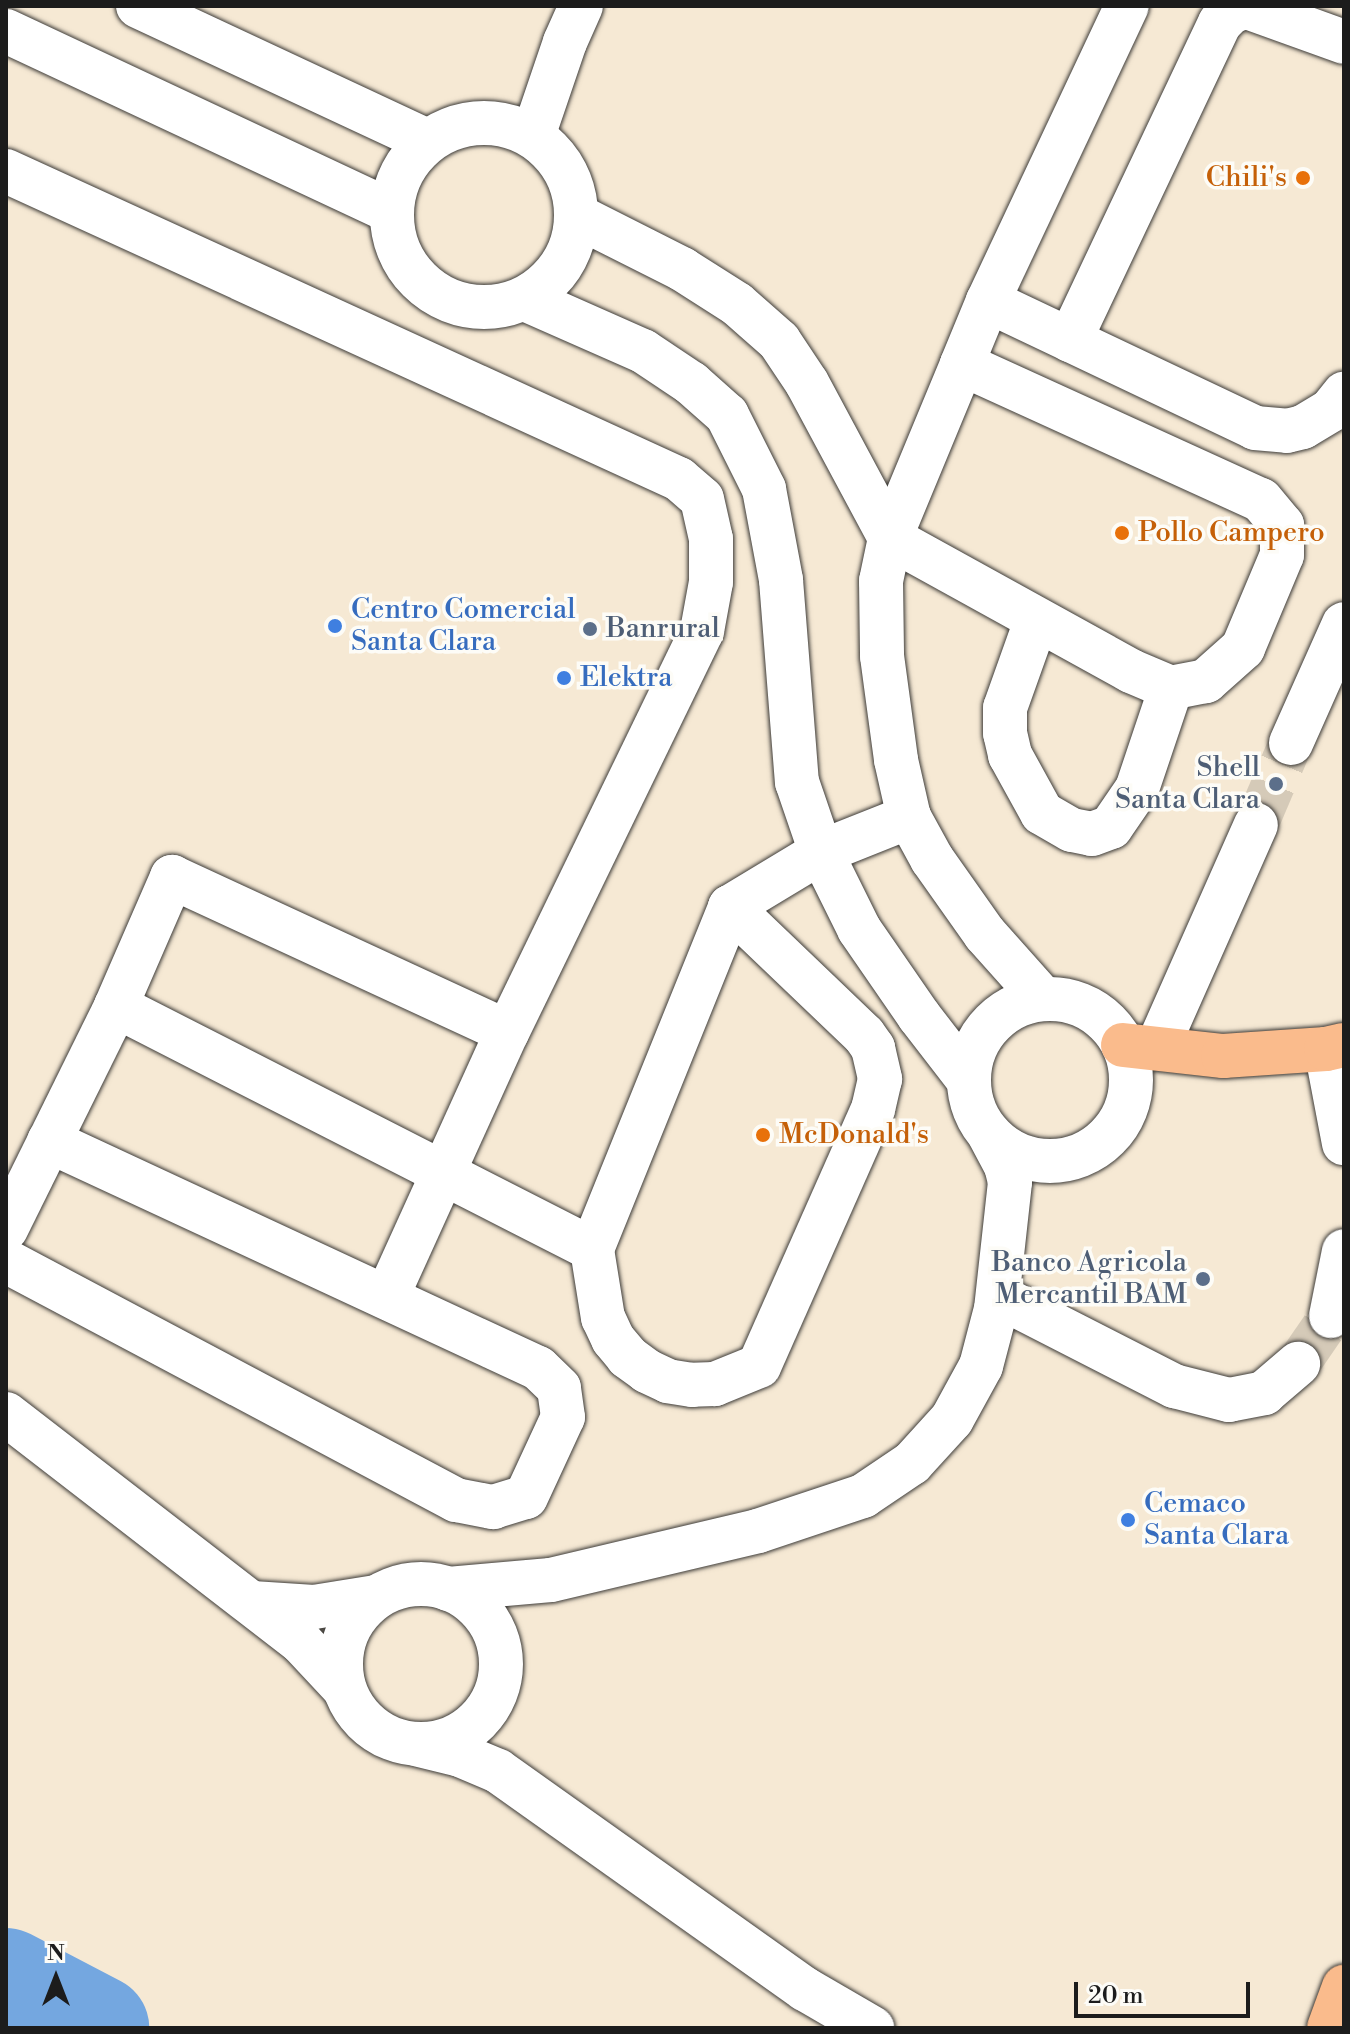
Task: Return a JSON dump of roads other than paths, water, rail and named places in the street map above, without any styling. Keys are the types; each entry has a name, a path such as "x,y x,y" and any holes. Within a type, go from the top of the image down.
{"highway":[{"path":"1140,1046 1223,1056 1335,1047"},
{"path":"1329,2028 1344,1987"}],"street":[{"path":"138,6 427,141"},
{"path":"533,136 565,42 581,6"},
{"path":"1043,999 985,934 932,859 909,817 896,760 882,656 881,581 890,538 988,301 1127,6"},
{"path":"1070,340 1220,23 1232,11 1247,7 1344,42"},
{"path":"6,31 390,211"},
{"path":"479,123 507,126 533,136 551,151 566,171 574,192 577,216 573,241 563,265 546,284 525,299 497,307 467,307 440,297 419,282 403,262 393,237 390,211 395,184 408,161 427,141 451,128 479,123"},
{"path":"6,171 679,479 702,499 711,539 711,582 702,631 507,1032 387,1297"},
{"path":"577,216 704,283 737,304 779,341 807,383 890,538 1036,621 1171,688 1206,681 1243,648 1282,555 1282,525 1261,500 962,364"},
{"path":"415,359 440,297"},
{"path":"525,299 643,351 691,383 727,415 748,452 764,489 781,580 797,782 821,852 859,929 919,1016 967,1078"},
{"path":"988,301 1255,428 1287,431 1336,415"},
{"path":"1036,621 1005,708 1005,733 1010,755 1042,813 1072,830 1092,834 1111,827 1137,789 1171,688"},
{"path":"1291,743 1344,624"},
{"path":"730,907 864,1035 873,1048 880,1079 873,1109 759,1366 715,1384 668,1381 628,1357 603,1318 592,1249 730,907 821,852 909,817"},
{"path":"1010,1200 1025,1178 1048,1165 1086,1154 1107,1138 1123,1118 1131,1093 1131,1067 1140,1046 1256,825"},
{"path":"6,1229 116,1006 172,877 507,1032"},
{"path":"448,1589 551,1580 758,1531 863,1496 912,1463 952,1419 981,1366 998,1296 1010,1200 1006,1166 990,1136 977,1120 969,1099 967,1078 971,1054 999,1016 1020,1004 1043,999 1066,1001 1089,1008 1140,1046"},
{"path":"116,1006 592,1249"},
{"path":"1335,1047 1344,1143"},
{"path":"990,1136 1011,1152 1035,1161 1062,1162"},
{"path":"6,1261 456,1500 493,1507 526,1497 563,1417 559,1388 538,1368 49,1141"},
{"path":"1331,1316 1344,1251"},
{"path":"998,1296 1174,1386 1229,1400 1264,1393 1298,1364"},
{"path":"6,1414 301,1642 343,1687"},
{"path":"419,1745 442,1742 462,1734 480,1720 497,1684 511,1634 528,1605 551,1580"},
{"path":"252,1603 314,1607 376,1597 399,1587 424,1583 448,1589 471,1601 488,1619 499,1642 499,1737 512,1767 533,1794"},
{"path":"376,1597 357,1614 345,1636 340,1661 343,1687 353,1710 371,1729 394,1740 460,1755 498,1771 805,1989 872,2028"}],"waterway":[{"path":"6,1981 96,2028"}],"tunnel":[{"path":"1256,825 1291,743"},
{"path":"1298,1364 1331,1316"}],"place":[{"name":"Chili's","path":"1303,178"},
{"name":"Pollo Campero","path":"1122,533"},
{"name":"Centro Comercial Santa Clara","path":"335,626"},
{"name":"Banrural","path":"590,629"},
{"name":"Elektra","path":"564,678"},
{"name":"Shell Santa Clara","path":"1276,784"},
{"name":"McDonald's","path":"763,1135"},
{"name":"Banco Agricola Mercantil BAM","path":"1203,1279"},
{"name":"Cemaco Santa Clara","path":"1128,1520"}]}
